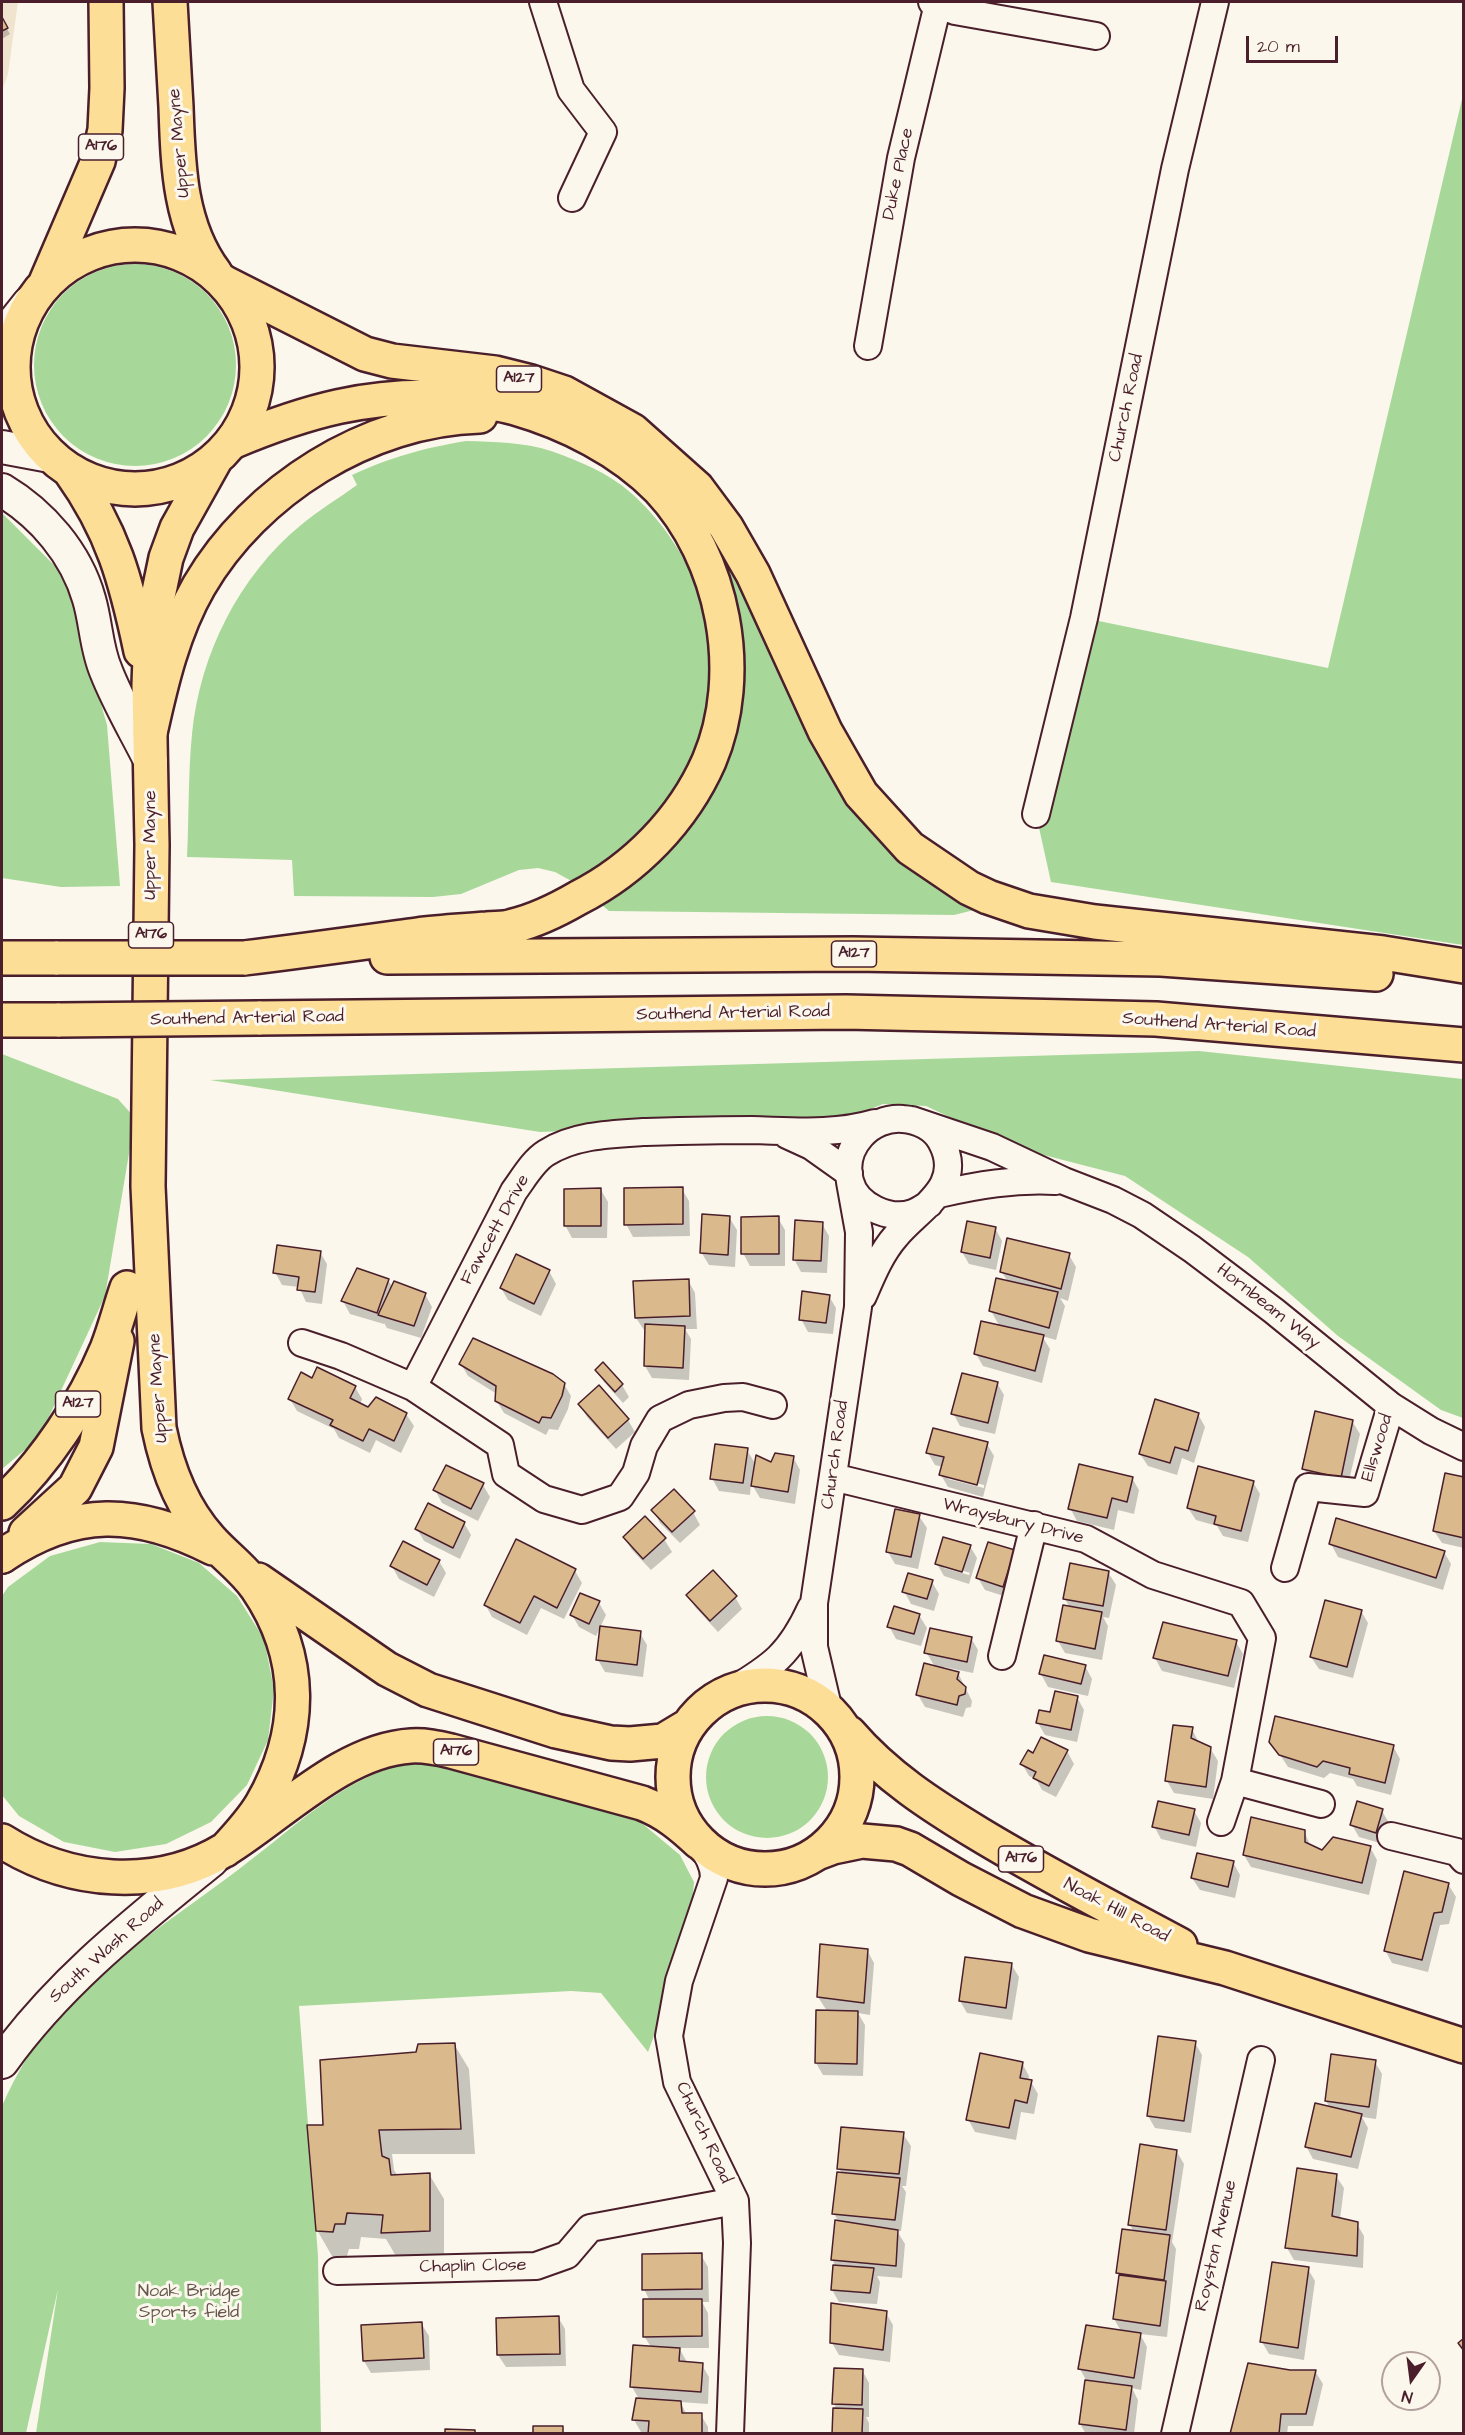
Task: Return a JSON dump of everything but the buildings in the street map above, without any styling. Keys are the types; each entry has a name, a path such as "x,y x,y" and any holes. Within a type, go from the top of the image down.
{"main road":[{"name":"A176","path":"38,292 98,161 105,130 106,2"},
{"name":"Upper Mayne","path":"170,2 178,153 183,200 199,246 239,302 253,332 258,364 254,396 243,425 223,451 177,528 166,558 151,630 148,1186 159,1428 165,1458 189,1512 210,1538 239,1566"},
{"path":"38,292 66,265 96,250 132,243 167,248 197,261 221,279"},
{"name":"A127","path":"221,279 365,354 392,361 495,373 531,382 572,397 633,431 697,488 726,527 753,574 825,731 861,794 910,848 969,888 1029,911 1095,922 1383,953 1464,966"},
{"name":"Upper Mayne","path":"38,292 18,329 13,349 11,373 15,396 23,418 35,438 60,463 90,501 115,550 134,616 149,685"},
{"name":"A127","path":"223,451 278,423 338,405 375,399 426,397 474,400 514,408 570,429 630,463 660,490 688,529 705,559 714,584 722,611 726,653 726,687 720,721 709,759 676,817 646,850 618,875 577,899 512,927 422,935 244,958"},
{"name":"A127","path":"150,747 161,686 176,638 199,587 237,533 294,482 351,449 418,424 457,417 501,416 535,420 570,429"},
{"path":"60,463 98,484 129,489 159,487 189,477 223,451"},
{"name":"A127","path":"2,958 853,954 1161,959 1360,972 1464,982"},
{"name":"Southend Arterial Road","path":"2,1022 846,1012 1156,1019 1464,1045"},
{"name":"Upper Mayne","path":"2,1555 75,1488 96,1447 148,1186"},
{"name":"A127","path":"2,1503 36,1467 83,1394 107,1348 127,1288"},
{"path":"2,1555 30,1538 58,1527 81,1522 117,1519 165,1526 216,1550 239,1566 256,1587 284,1635 292,1671 290,1732 271,1784 261,1805 225,1850 191,1865 163,1873 100,1878 44,1864 2,1841"},
{"name":"A176","path":"239,1566 387,1669 428,1690 556,1731 611,1743 663,1742 688,1726"},
{"path":"758,1685 786,1687 806,1694 834,1716 849,1739 857,1764 857,1789 850,1814 837,1836 817,1853 793,1865 768,1869 741,1866 717,1856 699,1842 680,1813 674,1791 673,1769 678,1746 688,1726 706,1706 731,1691 758,1685"},
{"name":"Noak Hill Road","path":"834,1716 875,1762 899,1782 948,1815 1039,1870 1224,1968"},
{"name":"A176","path":"225,1850 333,1776 359,1761 385,1751 411,1746 430,1746 451,1750 642,1803 661,1811 699,1842"},
{"name":"Noak Hill Road","path":"817,1853 840,1845 862,1841 896,1844 910,1849 1023,1911 1089,1935 1224,1968 1464,2046"}],"street":[{"path":"543,2 571,90 603,132 572,198"},
{"name":"Church Road","path":"1036,814 1084,618 1175,169 1215,2"},
{"path":"935,3 955,11 1096,36"},
{"name":"Duke Place","path":"868,346 901,158 935,3"},
{"path":"2,337 38,292"},
{"path":"2,447 60,463"},
{"path":"2,490 32,511 59,539 79,571 89,598 105,669 150,747"},
{"path":"772,1130 811,1146 850,1177 861,1199 874,1209 891,1215 912,1214 934,1199 946,1180 947,1161 941,1142 930,1128 912,1120 893,1118 874,1124 861,1135 853,1149 850,1177"},
{"name":"Hornbeam Way","path":"912,1120 992,1147 1064,1181 1113,1200 1174,1236 1274,1311 1391,1406 1431,1431 1464,1447"},
{"name":"Fawcett Drive","path":"413,1387 514,1191 528,1171 546,1153 570,1143 603,1134 772,1130 832,1132 874,1124"},
{"name":"Church Road","path":"834,1716 814,1647 814,1603 858,1307 859,1232 850,1177"},
{"name":"Hornbeam Way","path":"934,1199 978,1184 1006,1181 1064,1181"},
{"name":"Church Road","path":"858,1307 878,1263 896,1236 934,1199"},
{"path":"302,1343 341,1356 413,1387 500,1445 506,1474 544,1499 582,1510 620,1497 636,1473 644,1446 660,1419 688,1405 724,1398 743,1397 773,1405"},
{"name":"Ellswood","path":"1285,1568 1308,1487 1365,1492 1391,1406"},
{"name":"Wraysbury Drive","path":"833,1477 1086,1539 1153,1575 1241,1603 1262,1638 1235,1781 1221,1822"},
{"path":"1002,1656 1034,1525"},
{"name":"Church Road","path":"731,1691 771,1667 787,1651 814,1603"},
{"path":"1235,1781 1321,1804"},
{"path":"1391,1836 1457,1852 1464,1860"},
{"name":"Church Road","path":"699,1842 710,1857 714,1868 714,1878 679,1981 669,2036 676,2082 735,2201 737,2243 730,2433"},
{"name":"South Wash Road","path":"2,2062 40,2013 70,1981 160,1902 225,1850"},
{"name":"Royston Avenue","path":"1175,2433 1261,2060"},
{"name":"Chaplin Close","path":"337,2271 536,2266 567,2255 590,2228 735,2201"}],"shaded area":[{"path":"2,2 18,2 8,74 2,91"}],"green space":[{"path":"1463,95 1463,945 1051,882 1036,814 1084,618 1328,668"},
{"path":"125,264 145,264 164,268 183,276 213,301 224,317 232,336 236,365 232,394 224,413 199,443 183,454 164,462 145,466 125,466 106,462 87,454 57,429 46,413 38,394 34,375 34,355 38,336 46,317 71,287 87,276 106,268"},
{"path":"466,441 509,443 541,448 593,468 622,486 652,513 685,561 697,587 705,615 712,672 703,741 688,774 668,805 645,833 614,862 577,884 555,872 538,868 519,870 461,894 433,897 294,896 292,860 187,857 189,780 196,704 214,646 241,592 279,545 308,520 357,485 352,475 408,454"},
{"path":"2,513 64,575 107,725 120,886 61,887 2,878"},
{"path":"730,561 805,729 827,769 853,807 882,842 916,873 974,910 954,915 609,911 597,901 687,821 732,599 723,562"},
{"path":"1199,1051 1463,1079 1463,1418 1441,1410 1338,1336 1248,1257 1125,1176 978,1138 956,1120 926,1106 883,1104 832,1125 726,1125 540,1132 210,1080"},
{"path":"2,1054 118,1099 135,1118 105,1296 39,1438 2,1469"},
{"path":"100,1542 151,1544 199,1563 237,1596 264,1639 274,1689 268,1740 247,1785 211,1822 166,1844 115,1852 64,1842 19,1816 2,1795 2,1596 8,1587 50,1556"},
{"path":"767,1716 790,1720 810,1734 824,1754 828,1777 824,1800 810,1820 790,1834 767,1838 744,1834 724,1820 710,1800 706,1777 710,1754 724,1734 744,1720"},
{"name":"Noak Bridge Sports field","path":"407,1763 437,1764 638,1820 680,1855 694,1882 692,1906 666,1978 659,2022 648,2052 601,1993 571,1991 299,2006 318,2256 321,2433 36,2433 58,2289 26,2433 2,2434 2,2106 27,2058 50,2026 79,1994 148,1936 340,1792 383,1770"}]}
